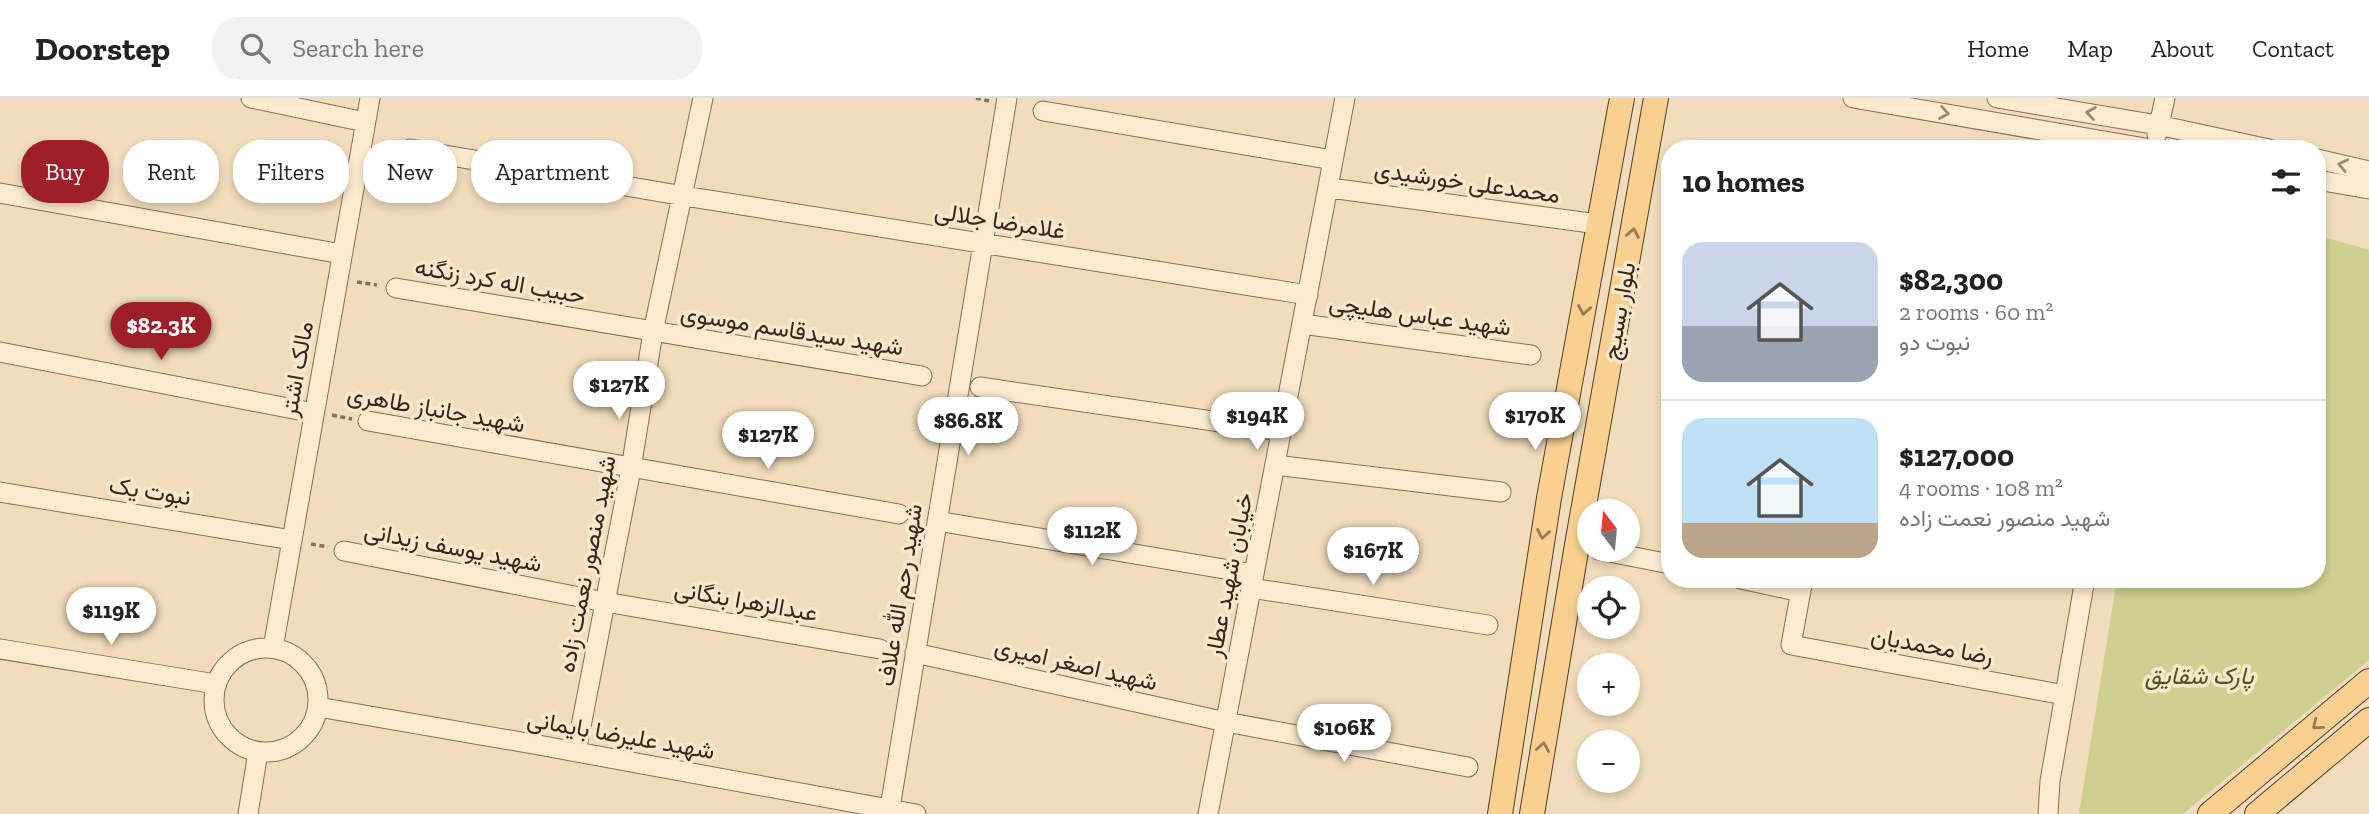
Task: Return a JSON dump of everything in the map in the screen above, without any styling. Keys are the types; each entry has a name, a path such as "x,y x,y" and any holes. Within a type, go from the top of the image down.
{"main road":[{"name":"بلوار بسیج","path":"1500,814 1529,618 1622,98"},
{"name":"بلوار بسیج","path":"1591,499 1593,462 1656,98"},
{"path":"1557,455 1593,462"},
{"name":"بلوار بسیج","path":"1532,814 1585,562"},
{"path":"2210,814 2369,681"},
{"path":"2258,814 2369,720"}],"street":[{"path":"251,98 365,122"},
{"name":"مالک اشتر","path":"273,648 370,98"},
{"name":"شهید منصور نعمت زاده","path":"576,752 631,468 653,332 703,98"},
{"name":"شهید رحم الله علاف","path":"890,812 1007,98"},
{"name":"خیابان شهید عطار","path":"1208,814 1330,188 1345,98"},
{"path":"1853,98 2100,140"},
{"path":"1997,98 2158,125 2227,140"},
{"path":"2155,140 2165,98"},
{"path":"1043,111 1334,160"},
{"name":"غلامرضا جلالی","path":"457,157 684,196 1308,295"},
{"path":"2326,161 2369,171"},
{"path":"2326,182 2369,189"},
{"name":"محمدعلی خورشیدی","path":"1330,188 1598,224"},
{"path":"0,193 342,254"},
{"name":"حبیب اله کرد زنگنه","path":"396,288 653,332"},
{"name":"شهید عباس هلیچی","path":"1302,324 1531,355"},
{"name":"شهید سیدقاسم موسوی","path":"653,332 922,376"},
{"path":"0,352 314,413"},
{"path":"980,387 1281,431"},
{"name":"شهید جانباز طاهری","path":"368,421 899,514"},
{"path":"1275,465 1501,492"},
{"name":"نبوت یک","path":"0,492 292,540"},
{"path":"937,521 1488,625"},
{"name":"شهید یوسف زیدانی","path":"344,551 605,602"},
{"path":"1640,558 1661,562"},
{"name":"رضا محمدیان","path":"1802,588 1791,645 2065,695"},
{"path":"2049,814 2050,781 2083,588"},
{"name":"عبدالزهرا بنگانی","path":"605,602 880,649"},
{"path":"273,648 289,653 302,662 312,675 318,691 318,707 313,723 304,736 290,746 275,751 258,752 241,746 226,735 217,719 213,702 216,684 224,668 238,656 255,649 273,648"},
{"path":"0,649 216,684"},
{"name":"شهید اصغر امیری","path":"915,653 1226,722 1468,766"},
{"name":"شهید علیرضا بایمانی","path":"318,707 576,752 890,812 916,814"},
{"path":"248,814 258,752"}],"path":[{"name":"حبیب اله کرد زنگنه","path":"338,280 396,288"},
{"name":"شهید جانباز طاهری","path":"314,413 368,421"},
{"name":"شهید یوسف زیدانی","path":"292,540 344,551"}],"green space":[{"name":"پارک شقایق","path":"2326,238 2369,250 2369,660 2183,814 2079,814 2116,588 2326,588"}]}
